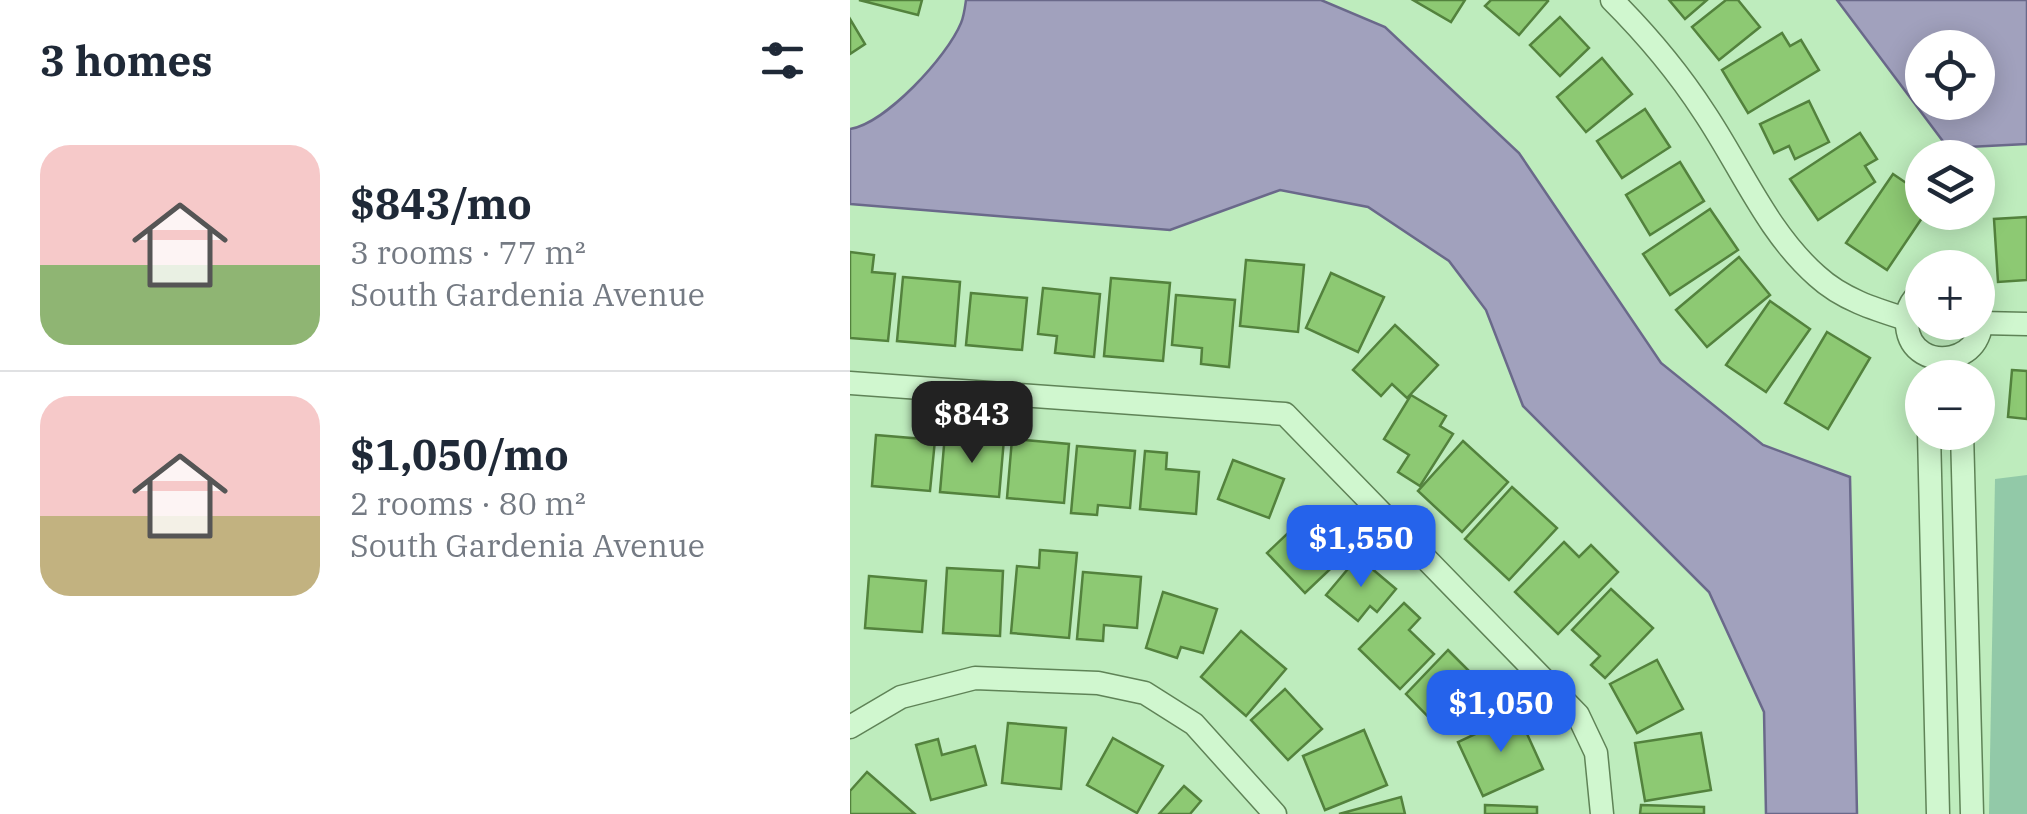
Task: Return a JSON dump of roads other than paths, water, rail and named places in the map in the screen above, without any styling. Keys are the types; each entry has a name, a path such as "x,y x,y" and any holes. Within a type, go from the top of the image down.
{"street":[{"path":"1612,0 1638,26 1703,110 1780,236 1818,278 1861,305 1905,319"},
{"path":"1995,318 2027,324"},
{"path":"1940,360 1956,357 1976,340"},
{"path":"1966,360 1969,349"},
{"path":"850,382 1285,414 1578,715 1596,753 1602,814"},
{"path":"1929,450 1938,814"},
{"path":"1962,450 1972,814"},
{"path":"850,727 901,697 975,678 1098,683 1144,693 1194,724 1275,814"}],"water":[{"path":"966,0 1321,0 1385,27 1519,153 1661,363 1763,445 1850,477 1857,814 1766,814 1764,712 1709,592 1523,406 1486,310 1449,261 1368,207 1280,190 1170,230 850,204 850,129 881,115 929,70 954,37"},
{"path":"1837,0 2027,0 2027,144 1995,146 1995,140 1942,140 1927,120 1995,120 1995,30 1905,30 1905,91"}]}
